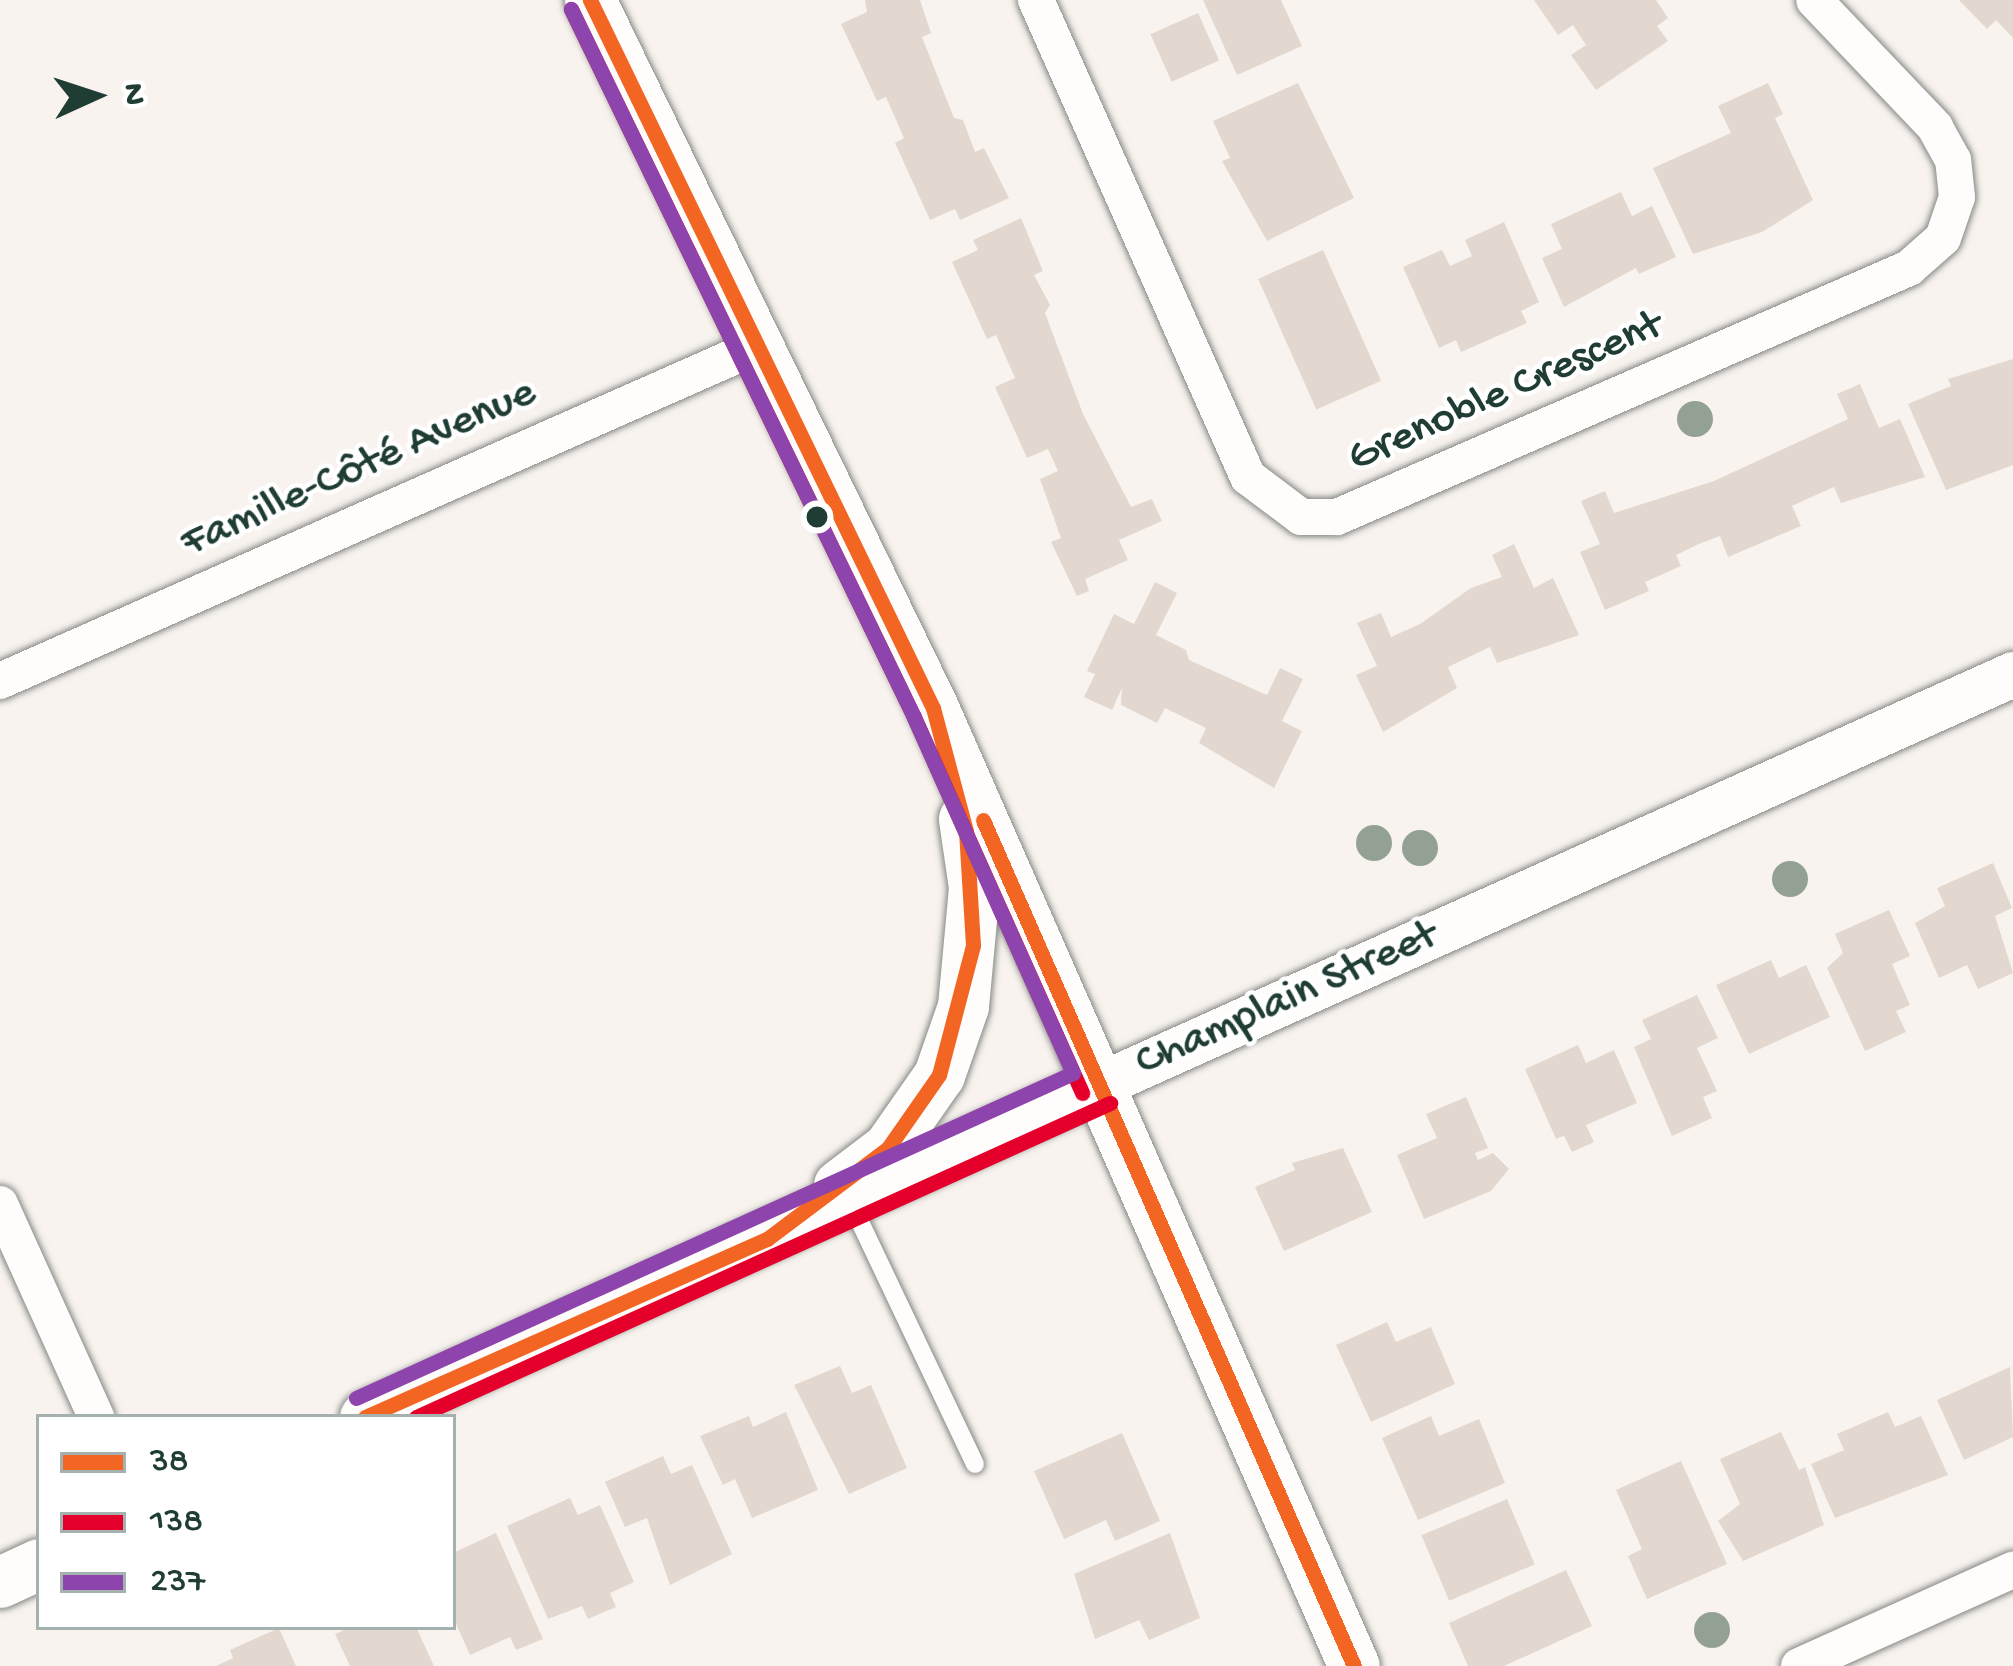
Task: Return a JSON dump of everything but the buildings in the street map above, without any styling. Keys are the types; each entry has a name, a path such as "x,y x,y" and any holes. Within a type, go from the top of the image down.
{"main road":[{"path":"590,0 933,708 1354,1666"},
{"path":"767,1239 888,1148 939,1075 963,1006 974,887 933,708"},
{"name":"Champlain Street","path":"372,1414 851,1202 1101,1084"},
{"path":"0,1582 36,1565"}],"street":[{"name":"Grenoble Crescent","path":"1036,0 1248,477 1301,517 1336,517 1909,268 1943,238 1957,197 1953,160 1936,127 1814,0"},
{"name":"Famille-Côté Avenue","path":"0,681 758,346"},
{"name":"Champlain Street","path":"1101,1084 2013,674"},
{"path":"0,1204 94,1414"},
{"path":"1799,1666 2013,1570"}],"lane":[{"path":"851,1202 975,1464"}],"transit line":[{"name":"38","path":"372,1414 767,1239 888,1148 939,1075 973,945 966,831 933,708 590,0"},
{"name":"138","path":"571,9 914,717 1082,1093"},
{"name":"237","path":"356,1398 1073,1073 914,717 571,9"},
{"name":"38","path":"983,820 1354,1666"},
{"name":"138","path":"423,1414 1110,1103"}]}
